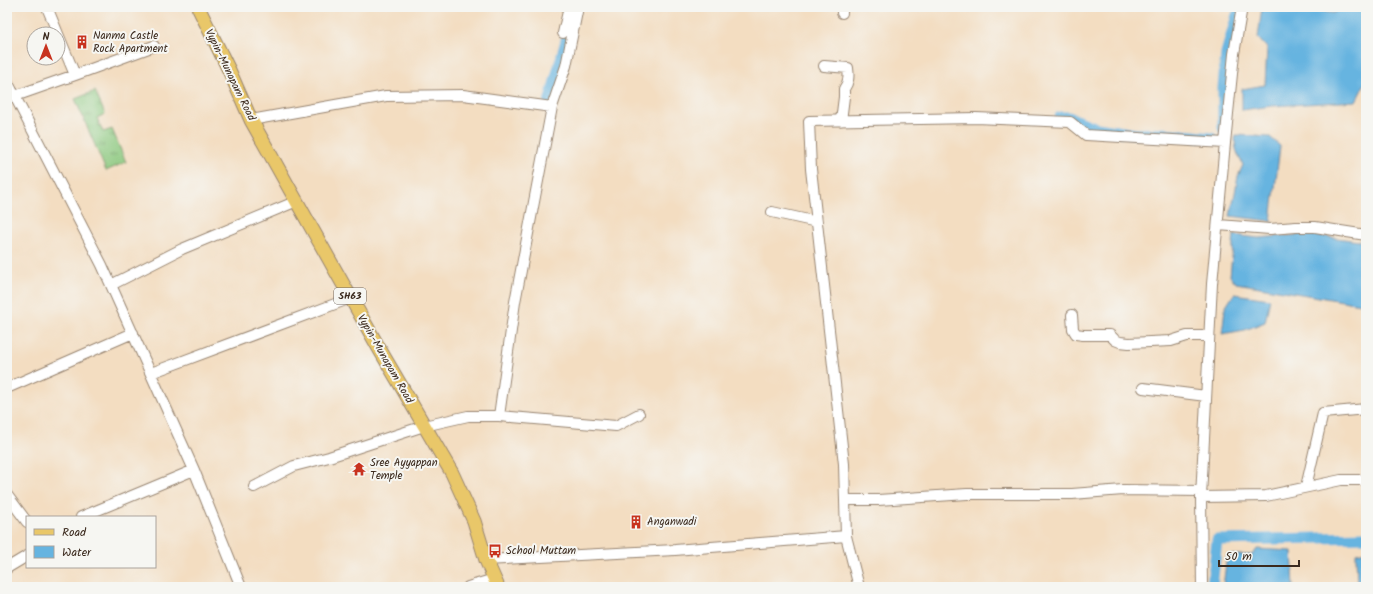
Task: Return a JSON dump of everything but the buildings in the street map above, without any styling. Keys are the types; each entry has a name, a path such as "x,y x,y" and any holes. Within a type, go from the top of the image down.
{"main road":[{"name":"Vypin-Munapam Road","path":"198,7 229,70 251,120 462,494 474,521 486,560 496,583"}],"street":[{"path":"47,7 55,26"},
{"path":"563,33 568,7"},
{"path":"498,416 515,302 552,107 566,66 578,7"},
{"path":"1202,587 1201,494 1212,284 1234,54 1242,7"},
{"path":"15,96 154,46"},
{"path":"66,53 75,75"},
{"path":"824,66 848,68 847,84 844,89 841,121"},
{"path":"7,81 102,264 194,470 241,587"},
{"path":"251,120 386,96 463,95 552,107"},
{"path":"859,587 846,536 844,464 811,169 809,121 976,118 1070,122 1086,135 1225,143"},
{"path":"111,285 182,249 297,201"},
{"path":"772,212 817,222"},
{"path":"1218,225 1270,229 1296,226 1315,227 1366,234"},
{"path":"150,373 351,298"},
{"path":"1072,315 1073,329 1076,334 1110,335 1115,340 1120,342 1171,341 1187,336 1209,336"},
{"path":"7,388 133,333"},
{"path":"1143,388 1206,396"},
{"path":"1306,487 1323,413 1366,409"},
{"path":"254,487 294,466 329,457 424,426 468,416 498,416 616,426 639,414"},
{"path":"83,516 194,470"},
{"path":"845,500 878,500 967,494 1072,494 1122,490 1266,496 1341,480 1366,480"},
{"path":"7,496 26,521"},
{"path":"486,560 675,550 846,536"},
{"path":"7,568 26,557"},
{"path":"468,587 496,583"}],"green space":[{"path":"95,91 105,114 97,118 103,132 112,129 126,162 106,171 75,99"}],"water":[{"path":"1262,7 1308,7 1309,9 1333,13 1345,7 1366,7 1366,81 1356,101 1272,106 1242,110 1242,89 1265,85 1267,48 1258,38"},
{"path":"1236,135 1270,137 1280,146 1271,221 1230,216 1238,176 1243,165 1236,147"},
{"path":"1307,234 1366,242 1366,305 1236,283 1230,276 1234,235 1258,238"},
{"path":"1234,294 1270,299 1265,322 1245,330 1222,334 1225,308"},
{"path":"1257,549 1292,551 1294,587 1223,587 1227,555 1253,555"},
{"path":"1366,551 1366,587 1357,587 1356,553"}],"waterway":[{"path":"1223,128 1223,88 1226,53 1237,15"},
{"path":"549,103 568,33"},
{"path":"1060,117 1069,117 1097,128 1136,134 1164,133 1212,138"},
{"path":"1212,587 1217,540 1366,537"}],"place":[{"name":"Nanma Castle Rock Apartment","path":"82,42"},
{"name":"Sree Ayyappan Temple","path":"359,469"},
{"name":"Anganwadi","path":"636,522"},
{"name":"School Muttam","path":"495,551"}]}
